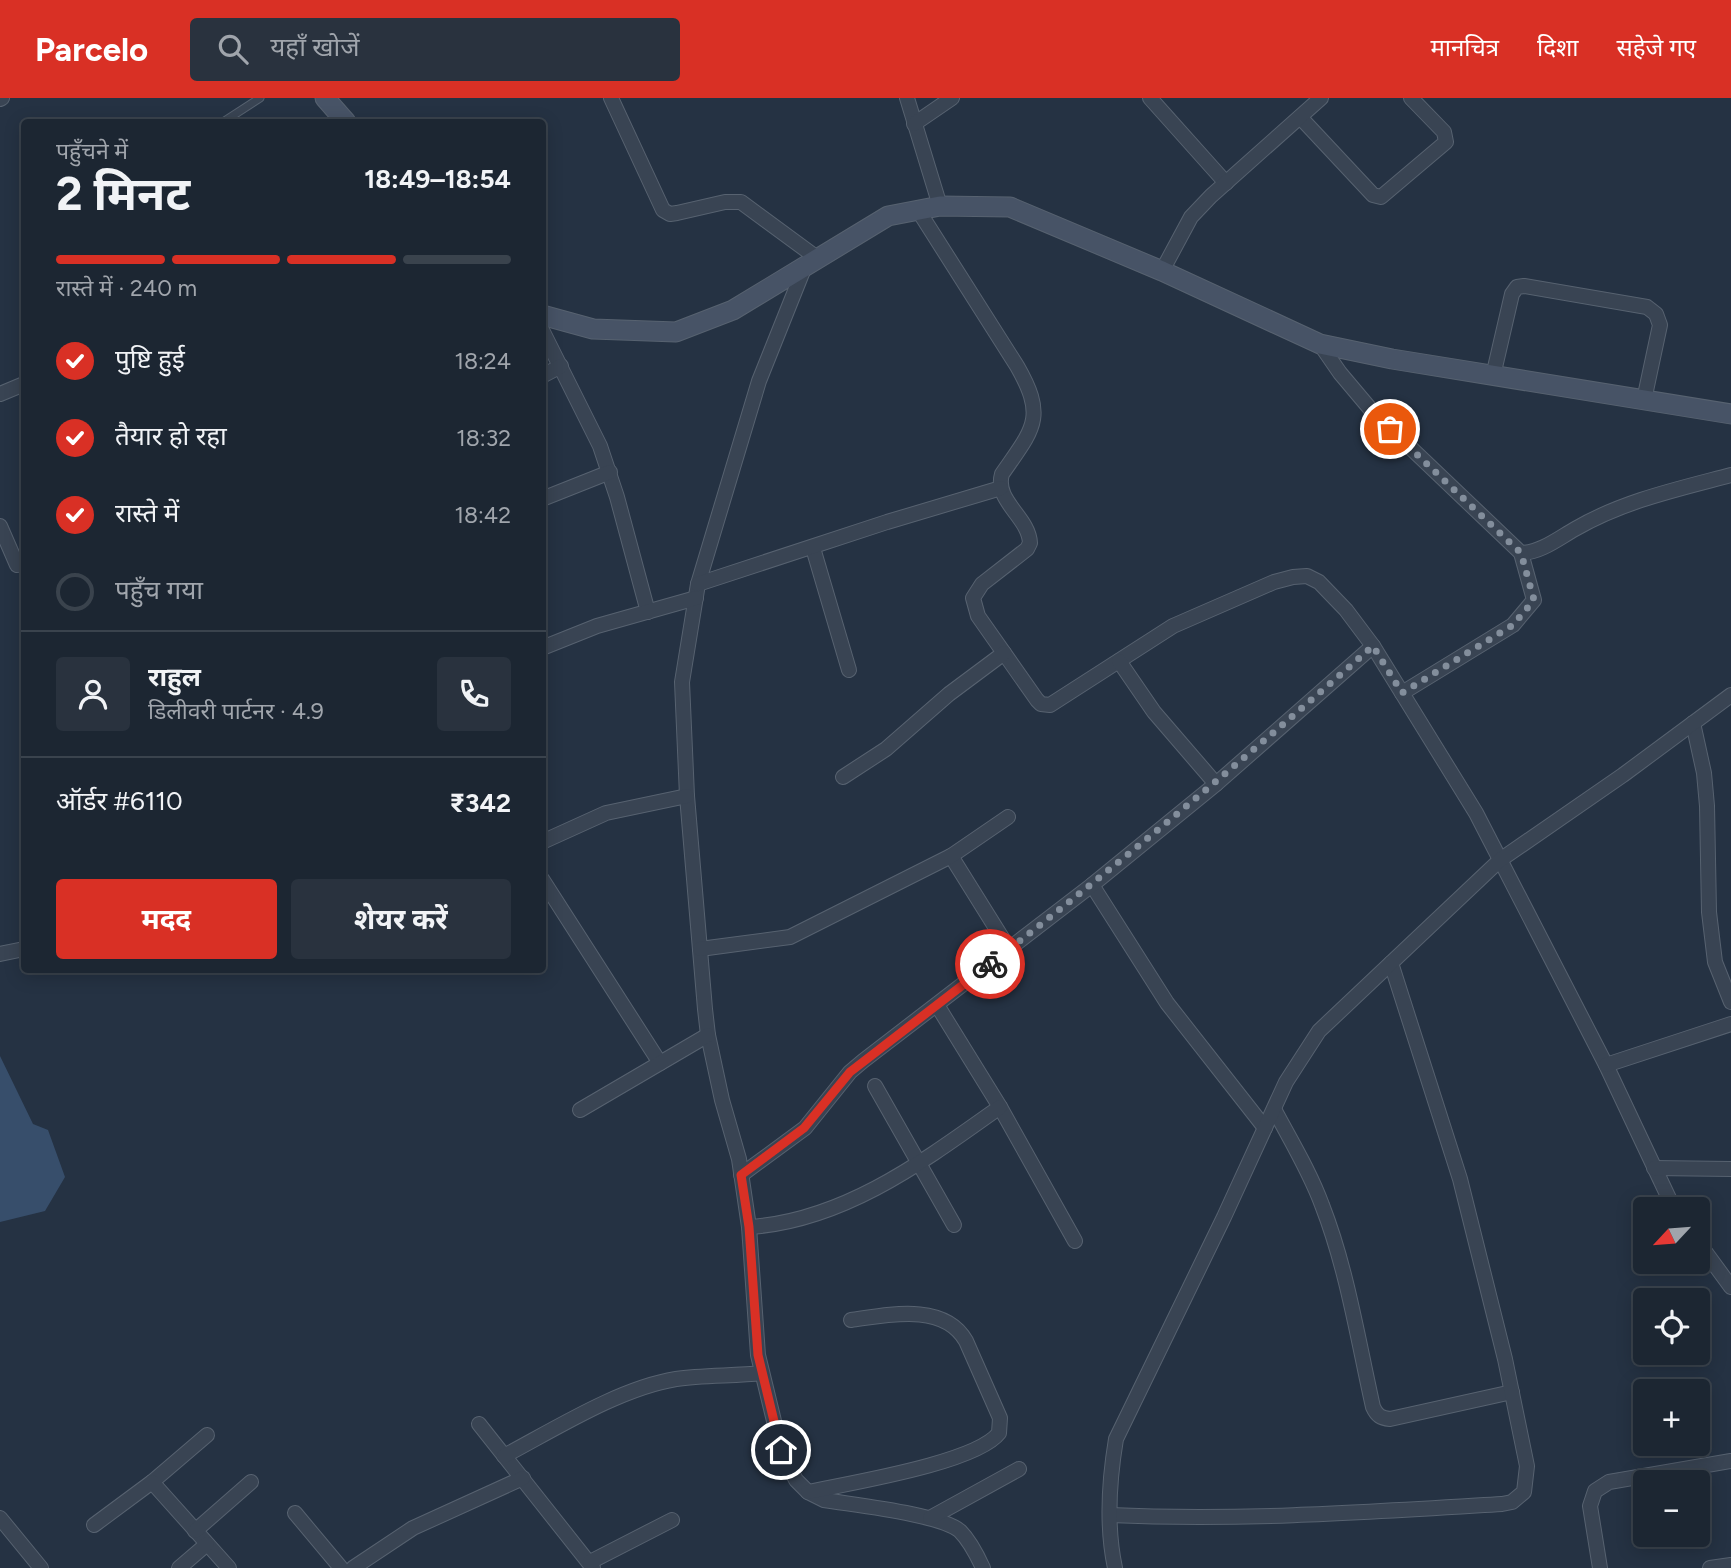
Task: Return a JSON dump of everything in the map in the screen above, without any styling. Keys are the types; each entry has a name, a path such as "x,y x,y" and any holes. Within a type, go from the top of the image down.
{"main road":[{"path":"325,98 343,119"},
{"path":"546,316 593,329 676,332 733,310 888,216 940,206 1010,207 1162,271 1320,344 1392,359 1731,414"}],"street":[{"path":"611,98 663,211 670,214 725,202 741,202 811,261 759,381 697,591 682,682 687,796 708,1035 741,1175 749,1227 758,1355 781,1450 796,1480 808,1492 824,1500 943,1521 960,1531 975,1552 982,1568"},
{"path":"907,98 940,206"},
{"path":"914,124 952,98"},
{"path":"1150,98 1226,183"},
{"path":"1162,271 1191,217 1321,98"},
{"path":"1300,117 1373,195 1381,197 1446,142 1444,132 1411,98"},
{"path":"918,210 1017,366 1029,387 1034,404 1035,419 1029,434 1002,474 1000,488 1028,530 1030,543 1027,549 982,584 973,597 978,616 1037,700 1045,705 1056,701 1173,626 1274,582 1307,576 1319,582 1346,610 1373,646 1476,813 1606,1065 1668,1197"},
{"path":"1493,376 1512,294 1517,288 1524,286 1647,307 1656,314 1660,324 1644,400"},
{"path":"546,338 592,429 610,472 649,612"},
{"path":"1320,344 1372,411 1521,553 1534,600 1513,625 1402,693"},
{"path":"546,374 561,366"},
{"path":"0,394 21,385"},
{"path":"546,497 610,472"},
{"path":"1521,553 1535,551 1616,509 1731,475"},
{"path":"546,646 597,626 649,612 697,591 887,522 1000,488"},
{"path":"0,526 17,565"},
{"path":"813,548 849,670"},
{"path":"741,1175 804,1128 856,1067 1092,885 1216,783 1373,646"},
{"path":"843,776 886,749 949,694 1004,653"},
{"path":"1119,661 1154,712 1216,783"},
{"path":"1115,1568 1110,1515 1110,1472 1116,1439 1286,1082 1319,1031 1500,860 1623,775 1731,695"},
{"path":"1693,723 1704,773 1709,912 1715,961 1731,1002"},
{"path":"546,840 606,813 687,796"},
{"path":"700,949 790,937 951,856 1008,817"},
{"path":"951,856 1009,949"},
{"path":"546,885 660,1063"},
{"path":"1092,885 1167,1003 1265,1128"},
{"path":"0,954 21,950"},
{"path":"1110,1515 1267,1517 1489,1505 1512,1502 1524,1492 1527,1466 1512,1392 1460,1178 1391,962"},
{"path":"937,1004 1000,1107 1075,1241"},
{"path":"1606,1065 1731,1024"},
{"path":"580,1110 708,1035"},
{"path":"875,1086 954,1225"},
{"path":"749,1227 777,1225 816,1215 920,1165 1000,1107"},
{"path":"1274,1110 1309,1176 1329,1224 1376,1414 1390,1419 1512,1392"},
{"path":"1654,1168 1731,1169"},
{"path":"1710,1258 1731,1287"},
{"path":"808,1492 940,1463 988,1444 999,1433 1000,1418 960,1331 951,1323 914,1314 851,1320"},
{"path":"504,1456 600,1405 641,1390 675,1380 762,1373"},
{"path":"479,1424 591,1565 672,1520"},
{"path":"94,1525 152,1482 207,1435"},
{"path":"1600,1568 1590,1506 1595,1491 1609,1482 1731,1461"},
{"path":"930,1518 1018,1469"},
{"path":"353,1568 413,1528 523,1479"},
{"path":"152,1482 229,1568"},
{"path":"195,1531 251,1482"},
{"path":"295,1513 341,1568"},
{"path":"0,1518 41,1568"},
{"path":"179,1568 206,1544"},
{"path":"1710,1568 1731,1565"}],"lane":[{"path":"228,119 260,98"}],"water":[{"path":"0,1056 33,1124 48,1130 65,1177 45,1211 0,1222"}],"way so far":[{"path":"990,964 1216,783 1373,646 1402,693 1513,625 1534,600 1521,553 1390,429"}],"route":[{"path":"781,1450 758,1355 749,1227 741,1175 804,1128 850,1072 990,964"}]}
